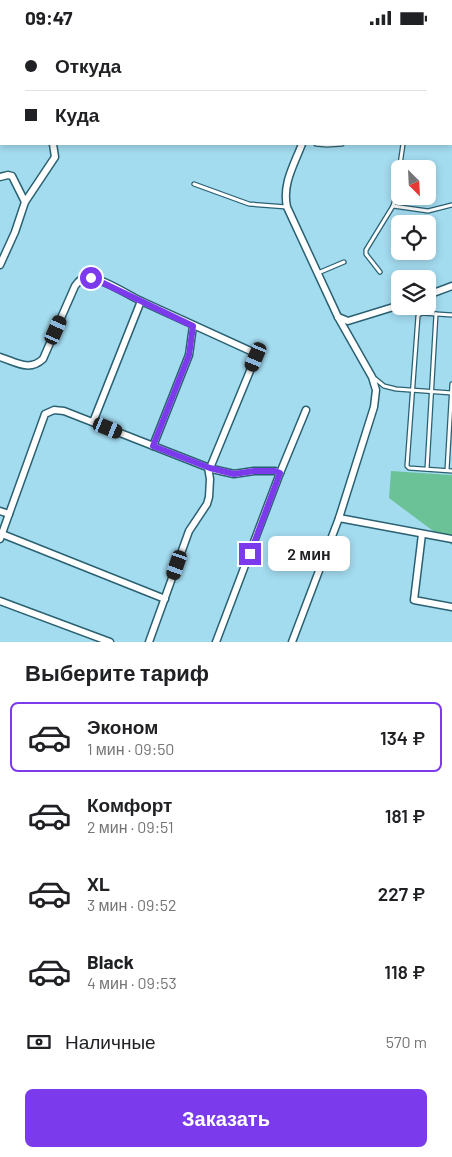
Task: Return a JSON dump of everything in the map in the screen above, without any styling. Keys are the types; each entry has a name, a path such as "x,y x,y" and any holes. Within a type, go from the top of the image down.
{"street":[{"path":"0,265 15,232 25,202 55,157 53,145"},
{"path":"292,642 339,518 374,407 376,390 372,377 338,317 288,207 285,195 287,182 302,145"},
{"path":"0,177 12,176 25,202"},
{"path":"0,357 30,367 37,365 43,359 76,286 79,281 85,278 97,280 257,354 209,468 210,479 207,504 189,531 149,642"},
{"path":"436,292 452,285"},
{"path":"93,422 140,301"},
{"path":"338,317 348,321 391,308"},
{"path":"153,446 189,355 193,326"},
{"path":"166,599 1,536 45,414 54,410 64,411 209,468 234,474 254,471 275,471 280,473"},
{"path":"216,642 306,410"},
{"path":"0,511 9,514"},
{"path":"339,518 452,539"},
{"path":"422,533 414,600 452,607"},
{"path":"0,601 110,642"}],"lane":[{"path":"380,272 366,254 366,250 393,206 403,145"},
{"path":"194,184 249,204 288,207"},
{"path":"393,206 428,211 452,205"},
{"path":"318,273 344,262"},
{"path":"436,314 452,315"},
{"path":"419,315 407,466 409,468 452,471"},
{"path":"427,469 436,315"},
{"path":"372,377 384,386 396,389 452,393"},
{"path":"447,471 452,384"}],"green space":[{"path":"391,471 452,475 452,545 389,498"}],"route":[{"path":"91,278 193,326 189,355 153,446 210,468 234,474 248,471 275,471 280,473 250,554"}]}
